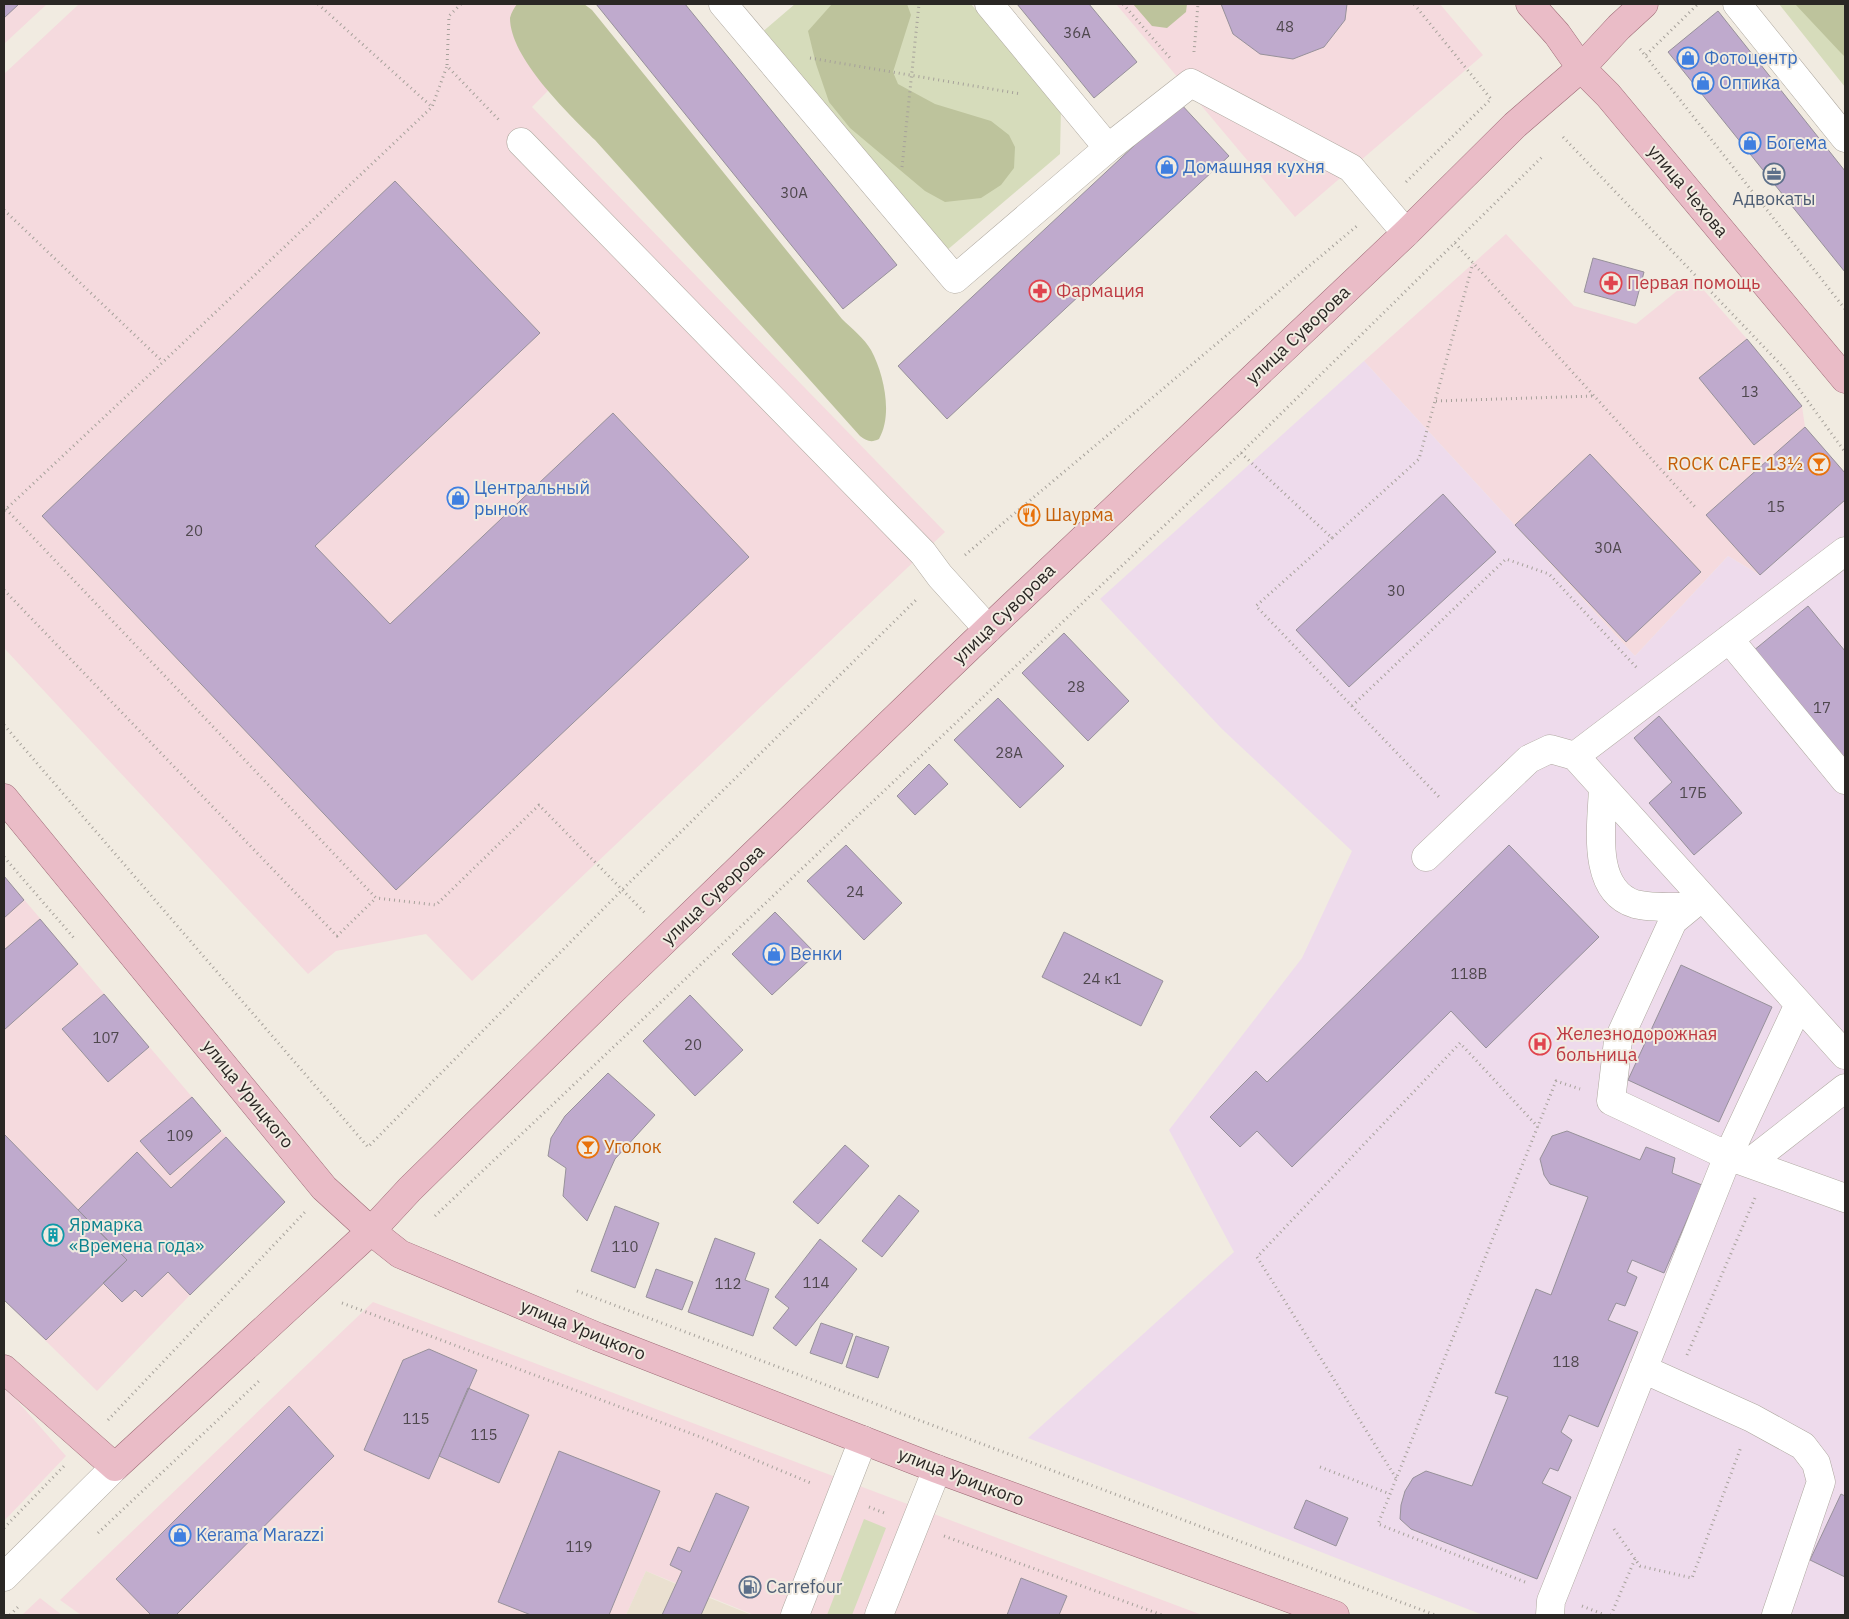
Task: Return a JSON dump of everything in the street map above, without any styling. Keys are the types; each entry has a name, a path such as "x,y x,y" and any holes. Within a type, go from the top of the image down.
{"main road":[{"name":"улица Чехова","path":"1530,4 1556,34 1581,68 1608,95 1845,379"},
{"name":"улица Суворова","path":"115,1467 371,1231 410,1189 988,628 1406,233 1514,125 1581,68 1619,27 1644,4"},
{"name":"улица Урицкого","path":"4,798 324,1188 371,1231 400,1254 598,1337 937,1469 1335,1615"},
{"path":"4,1369 115,1467"}],"street":[{"path":"723,4 955,279 1108,148 1192,83 1351,168 1406,233"},
{"path":"989,4 1108,148"},
{"path":"1737,4 1845,138"},
{"path":"521,142 923,553 940,576 988,628"},
{"path":"1575,756 1845,551"},
{"path":"1729,639 1845,780"},
{"path":"1426,857 1528,759 1550,749 1575,756 1603,787 1696,902 1799,1004 1845,1055"},
{"path":"1603,787 1601,837 1603,862 1610,885 1621,896 1636,904 1696,902"},
{"path":"1696,902 1673,921 1618,1041 1611,1101 1748,1163 1845,1198"},
{"path":"1552,1604 1643,1369 1748,1163 1799,1004"},
{"path":"1748,1163 1845,1088"},
{"path":"1643,1369 1752,1418 1803,1446 1816,1463 1821,1482 1776,1615"},
{"path":"796,1615 863,1440"},
{"path":"4,1577 115,1467"},
{"path":"879,1615 937,1469"}],"path":[{"path":"318,4 432,107"},
{"path":"461,4 449,16 447,66 432,107 164,362 5,510 376,898 436,905 539,805 670,937"},
{"path":"897,210 919,4"},
{"path":"1124,4 1192,83"},
{"path":"1192,83 1198,4"},
{"path":"4,725 368,1147 622,890 940,576 1383,204 1491,99 1414,4"},
{"path":"1698,4 1646,55 1845,309"},
{"path":"809,58 1024,95"},
{"path":"447,66 521,142"},
{"path":"1563,137 1783,367 1845,452"},
{"path":"435,1216 1241,453 1543,156"},
{"path":"4,210 164,362"},
{"path":"1455,243 1696,508"},
{"path":"1462,822 1256,606 1419,459 1473,263"},
{"path":"1436,401 1594,396"},
{"path":"1241,453 1332,538"},
{"path":"1352,706 1506,559 1549,574 1660,692"},
{"path":"4,590 336,936 376,898"},
{"path":"1396,1478 1257,1257 1460,1043 1538,1126"},
{"path":"1552,1604 1378,1524 1556,1081 1611,1101"},
{"path":"1675,1383 1748,1163"},
{"path":"4,1528 309,1208"},
{"path":"570,1288 1435,1615"},
{"path":"348,1297 342,1303 704,1438 914,1525 1162,1615"},
{"path":"96,1534 262,1378"},
{"path":"1592,1498 1640,1566 1692,1578 1752,1418"},
{"path":"1320,1467 1390,1494"},
{"path":"1611,1615 1635,1559"},
{"path":"10,1615 24,1602"}],"shaded area":[{"path":"4,4 47,4 4,44"},
{"name":"Центральный рынок","path":"79,4 553,4 590,48 532,107 945,532 472,981 426,934 336,951 308,974 4,648 4,74"},
{"path":"1116,4 1440,4 1483,55 1295,217"},
{"path":"1506,234 1574,306 1636,324 1693,278 1747,339 1802,406 1805,427 1845,473 1845,500 1760,575 1728,556 1635,656 1364,361"},
{"name":"Железнодорожная больница","path":"1364,361 1635,656 1728,556 1760,575 1845,500 1845,1615 1483,1615 1028,1438 1234,1252 1169,1130 1302,958 1352,851 1222,729 1100,599"},
{"path":"4,876 221,1131 285,1202 190,1295 97,1391 4,1300"},
{"path":"373,1302 1202,1615 754,1615 646,1571 626,1615 81,1615 60,1600"},
{"path":"4,1386 66,1456 4,1521"},
{"path":"646,1571 690,1590 752,1615 626,1615"},
{"path":"40,1598 62,1615 22,1615"}],"green space":[{"path":"517,4 584,4 592,10 842,319 862,338 871,350 880,371 885,394 885,418 879,439 869,441 860,436 595,140 542,84 519,50 513,34 510,18"},
{"path":"795,4 971,4 1061,108 1060,154 946,251 760,34"},
{"path":"832,4 907,4 911,15 893,72 898,84 935,104 991,121 1009,135 1015,147 1014,168 1001,185 981,198 945,202 925,191 850,128 829,102 816,64 808,31"},
{"path":"1133,4 1187,4 1186,12 1167,28 1152,26"},
{"path":"1779,4 1845,4 1845,87"},
{"path":"1795,4 1845,4 1845,57 1841,53"},
{"path":"864,1519 886,1528 852,1615 827,1615"}],"building":[{"path":"4,4 19,4 4,18"},
{"path":"596,4 685,4 897,265 843,309"},
{"path":"1017,4 1089,4 1137,62 1094,98"},
{"path":"1221,4 1347,4 1345,20 1324,47 1293,59 1260,54 1233,34"},
{"path":"1718,11 1845,171 1845,272 1668,52"},
{"path":"1180,103 1229,156 947,419 898,366"},
{"name":"Центральный рынок","path":"395,181 540,333 315,546 390,624 613,413 749,557 396,890 42,516"},
{"path":"1593,258 1644,272 1635,306 1584,292"},
{"path":"1747,339 1802,406 1754,445 1699,378"},
{"path":"1805,427 1845,473 1845,500 1760,575 1706,515"},
{"path":"1590,454 1701,572 1626,642 1515,525"},
{"path":"1443,494 1496,552 1349,687 1296,630"},
{"path":"1808,606 1845,651 1845,764 1753,651"},
{"path":"1064,633 1129,701 1088,741 1022,673"},
{"path":"998,698 1064,766 1020,808 954,740"},
{"path":"1659,716 1742,813 1694,855 1649,803 1672,782 1634,738"},
{"path":"929,764 948,784 915,815 897,796"},
{"path":"846,845 902,903 864,940 807,881"},
{"path":"1509,845 1599,937 1486,1048 1451,1011 1292,1167 1257,1131 1240,1147 1210,1117 1256,1071 1267,1082"},
{"path":"4,876 24,900 4,918"},
{"name":"Венки","path":"775,912 816,954 772,995 732,954"},
{"path":"40,919 78,964 4,1030 4,950"},
{"path":"1064,932 1163,981 1141,1026 1042,977"},
{"path":"1681,965 1772,1007 1719,1122 1628,1080"},
{"path":"104,994 149,1047 108,1082 62,1029"},
{"path":"690,995 743,1050 695,1096 643,1041"},
{"name":"Уголок","path":"608,1073 655,1115 615,1159 587,1221 563,1196 566,1168 548,1156 551,1138 565,1116"},
{"path":"192,1097 221,1131 170,1175 140,1141"},
{"path":"1567,1131 1640,1160 1646,1147 1675,1158 1672,1173 1702,1185 1664,1273 1632,1260 1627,1272 1637,1277 1625,1306 1616,1303 1608,1320 1638,1332 1598,1427 1569,1415 1561,1432 1572,1440 1558,1471 1550,1468 1542,1483 1571,1497 1537,1579 1411,1529 1400,1519 1405,1491 1413,1478 1426,1471 1472,1486 1508,1397 1495,1393 1536,1289 1551,1295 1588,1197 1550,1184 1544,1175 1540,1159 1552,1136"},
{"name":"Ярмарка «Времена года»","path":"4,1134 127,1260 46,1340 4,1300"},
{"path":"226,1137 285,1202 190,1295 168,1272 142,1297 135,1290 122,1302 103,1283 127,1260 78,1210 137,1152 171,1188"},
{"path":"845,1145 869,1166 818,1224 793,1202"},
{"path":"899,1195 919,1211 882,1257 862,1241"},
{"path":"615,1206 659,1223 635,1288 591,1271"},
{"path":"715,1238 755,1253 745,1280 769,1289 753,1336 688,1312"},
{"path":"820,1239 857,1269 796,1346 773,1328 789,1308 775,1297"},
{"path":"656,1269 693,1282 682,1310 646,1297"},
{"path":"821,1323 853,1334 842,1364 810,1353"},
{"path":"856,1336 889,1347 878,1378 846,1367"},
{"path":"429,1349 477,1370 429,1479 364,1450 403,1360"},
{"path":"468,1388 529,1415 499,1483 439,1456"},
{"path":"289,1406 334,1456 176,1615 151,1615 116,1579"},
{"path":"559,1451 660,1491 609,1615 531,1615 498,1602"},
{"path":"716,1493 749,1507 701,1615 662,1615 682,1571 670,1565 678,1547 690,1552"},
{"path":"1841,1494 1845,1496 1845,1577 1810,1560"},
{"path":"1306,1500 1348,1518 1336,1546 1294,1528"},
{"path":"1021,1578 1067,1596 1059,1615 1007,1615"}],"place":[{"name":"Фотоцентр","path":"1688,58"},
{"name":"Оптика","path":"1703,83"},
{"name":"Богема","path":"1750,143"},
{"name":"Домашняя кухня","path":"1167,167"},
{"name":"Адвокаты","path":"1774,174"},
{"name":"Первая помощь","path":"1611,283"},
{"name":"Фармация","path":"1040,291"},
{"name":"ROCK CAFE 13½","path":"1819,464"},
{"name":"Центральный рынок","path":"458,498"},
{"name":"Шаурма","path":"1029,515"},
{"name":"Венки","path":"774,954"},
{"name":"Железнодорожная больница","path":"1540,1044"},
{"name":"Уголок","path":"588,1147"},
{"name":"Ярмарка «Времена года»","path":"53,1235"},
{"name":"Kerama Marazzi","path":"180,1535"},
{"name":"Carrefour","path":"750,1587"}]}
